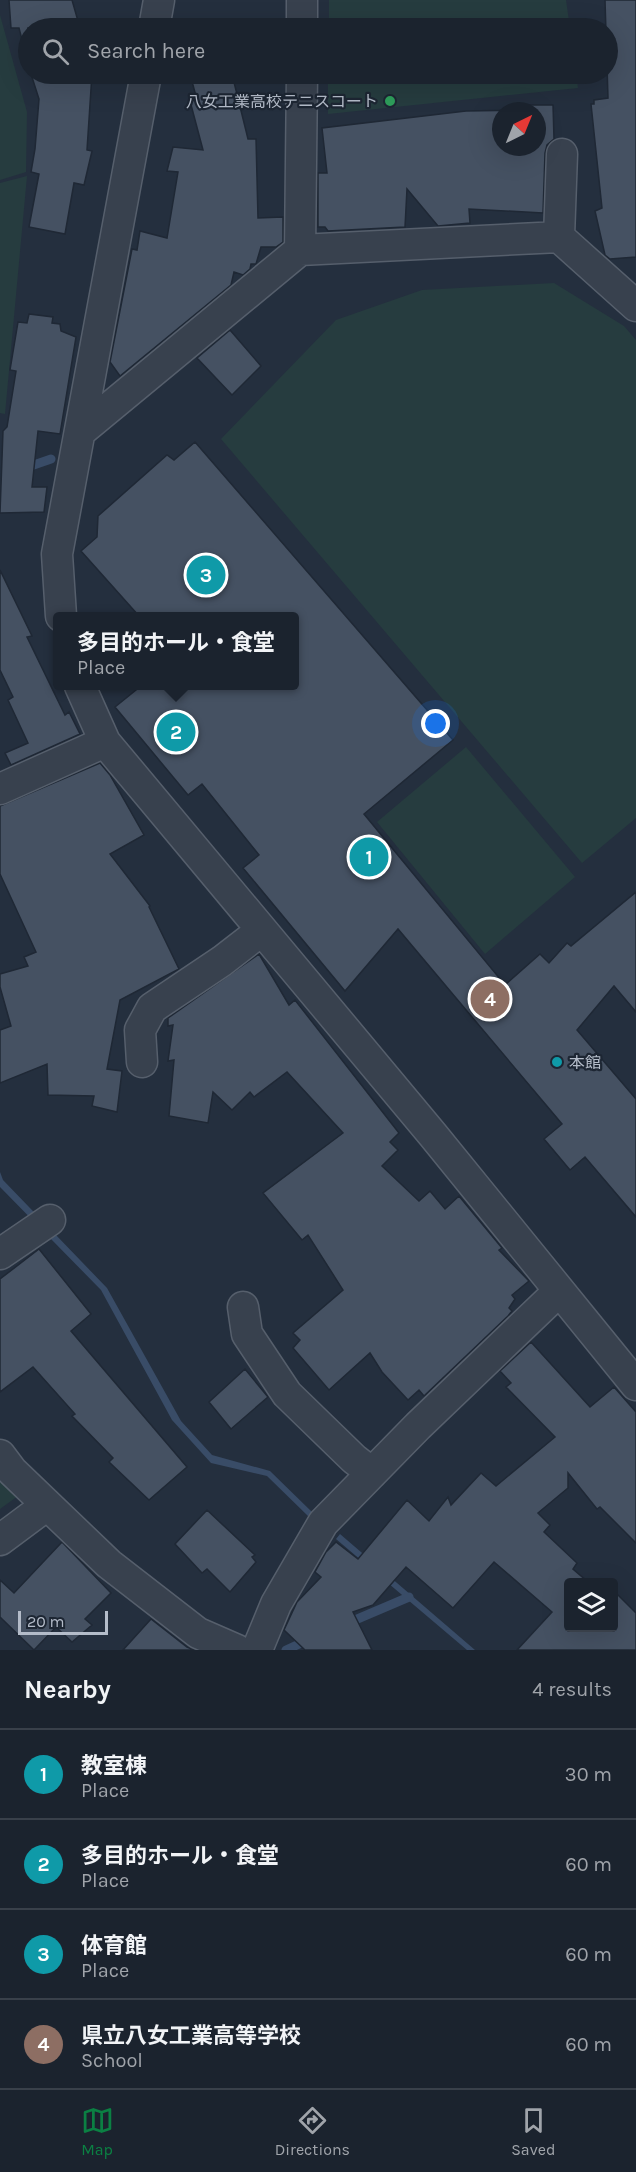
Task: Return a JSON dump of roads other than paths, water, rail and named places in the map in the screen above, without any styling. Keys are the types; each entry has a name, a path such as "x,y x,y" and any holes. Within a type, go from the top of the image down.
{"street":[{"path":"156,18 159,0"},
{"path":"302,0 302,18"},
{"path":"61,612 57,554 144,84"},
{"path":"300,250 302,84"},
{"path":"559,237 562,154"},
{"path":"81,431 300,250 559,237 636,306"},
{"path":"82,690 105,742 433,1135 558,1292 636,1384"},
{"path":"0,789 105,742"},
{"path":"142,1062 140,1030 152,1008 222,961 262,930"},
{"path":"0,1254 50,1220"},
{"path":"257,1650 276,1604 323,1523 558,1292"},
{"path":"243,1307 247,1334 287,1394 354,1459 372,1473"},
{"path":"0,1455 12,1472 109,1563 198,1633 237,1650"},
{"path":"0,1540 47,1505"}],"water":[{"path":"0,1172 3,1180 107,1288 181,1421 212,1455 270,1471 312,1512 308,1516 267,1476 211,1463 172,1420 101,1290 0,1187"},
{"path":"340,1534 475,1650 467,1650 336,1539"}],"waterway":[{"path":"25,468 51,459"},
{"path":"348,1623 409,1597"},
{"path":"286,1650 310,1639"}],"place":[{"name":"八女工業高校テニスコート","path":"390,101"},
{"name":"体育館","path":"206,575"},
{"name":"多目的ホール・食堂","path":"176,732"},
{"name":"教室棟","path":"369,857"},
{"name":"県立八女工業高等学校","path":"490,999"},
{"name":"本館","path":"557,1062"}]}
